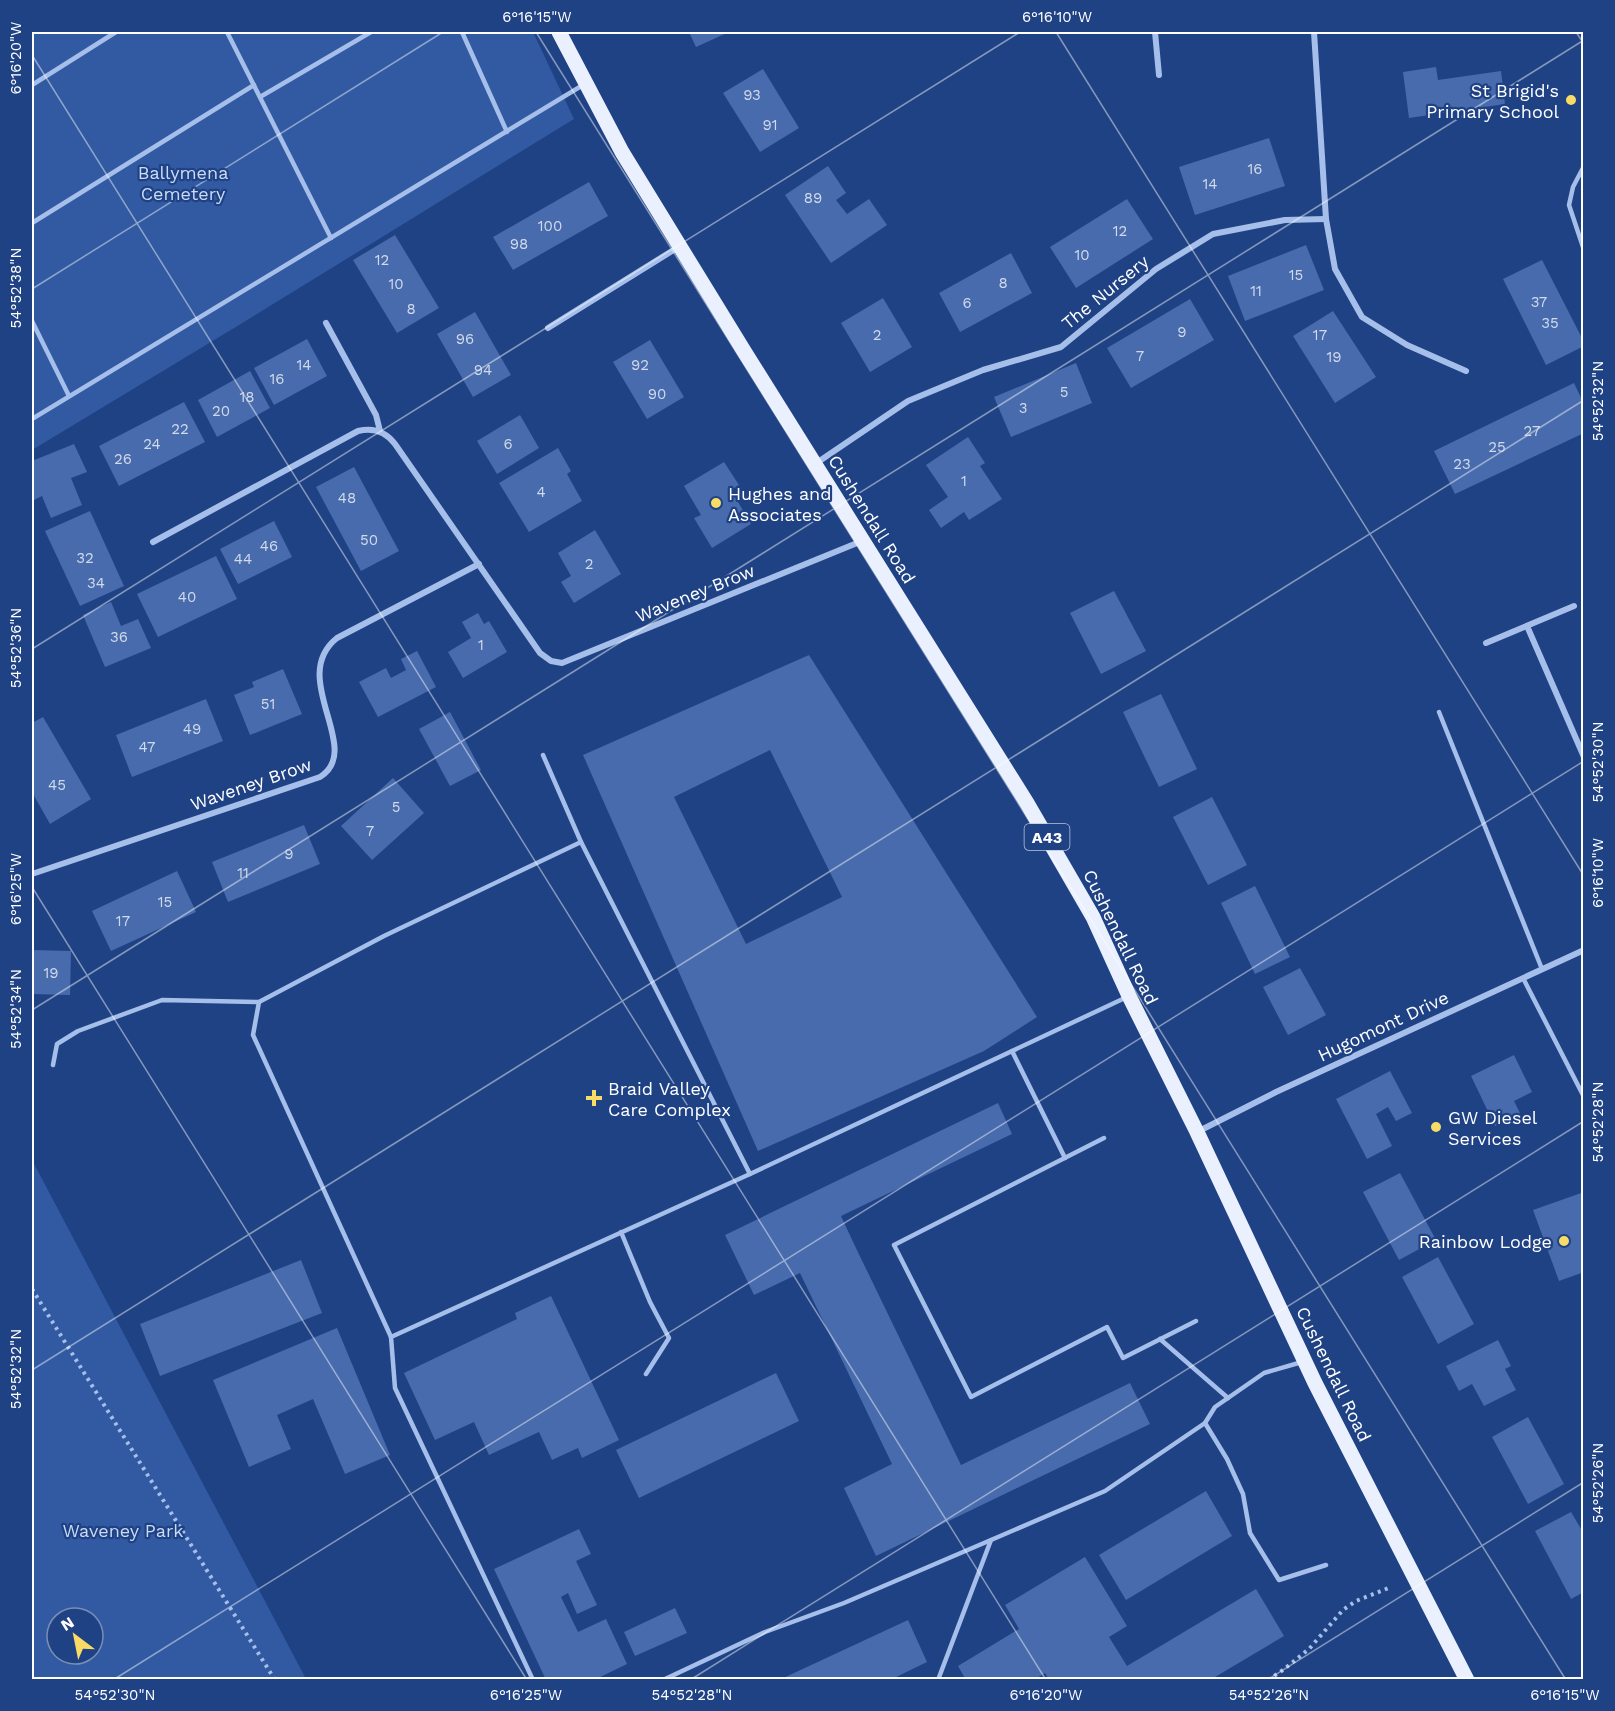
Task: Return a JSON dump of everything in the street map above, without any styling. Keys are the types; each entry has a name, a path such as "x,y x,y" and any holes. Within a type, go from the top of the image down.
{"main road":[{"name":"Cushendall Road","path":"559,32 622,152 1027,803 1094,917 1129,996 1197,1132 1304,1361 1467,1680"}],"street":[{"path":"1155,32 1159,75"},
{"path":"1314,32 1326,219 1335,269 1362,317 1407,345 1466,371"},
{"name":"The Nursery","path":"814,464 908,401 983,370 1061,347 1156,268 1213,234 1285,220 1326,219"},
{"path":"548,328 680,246"},
{"name":"Waveney Brow","path":"326,323 376,416 380,431 395,444 546,659 562,663 862,541"},
{"path":"153,542 358,431 370,429 380,431"},
{"name":"Waveney Brow","path":"32,874 320,777 328,772 334,761 334,748 319,673 321,657 326,648 337,638 479,564"},
{"path":"1486,643 1574,606"},
{"path":"1527,626 1584,758"},
{"name":"Hugomont Drive","path":"1197,1132 1276,1092 1584,950"}],"lane":[{"path":"32,85 116,32"},
{"path":"227,32 331,238"},
{"path":"260,97 371,32"},
{"path":"462,32 507,132"},
{"path":"32,419 586,83"},
{"path":"32,224 254,85"},
{"path":"1584,166 1573,187 1569,205 1584,250"},
{"path":"32,322 69,396"},
{"path":"1438,712 1542,969"},
{"path":"543,755 581,842 750,1174"},
{"path":"52,1065 57,1044 78,1030 162,1000 259,1002 384,936 581,842"},
{"path":"1523,978 1584,1097"},
{"path":"391,1337 750,1174 1129,996"},
{"path":"259,1002 253,1035 391,1337 394,1388 533,1680"},
{"path":"1012,1051 1065,1158"},
{"path":"1104,1138 894,1245 970,1397 1107,1327 1123,1358 1196,1321"},
{"path":"621,1232 650,1302 669,1338 646,1374"},
{"path":"1160,1339 1228,1398"},
{"path":"663,1680 765,1632 844,1603 1104,1491 1205,1424 1215,1407 1264,1373 1304,1361"},
{"path":"1205,1424 1227,1459 1243,1494 1250,1533 1279,1580 1326,1565"},
{"path":"938,1680 991,1540"}],"path":[{"path":"32,1289 275,1680"},
{"path":"1268,1680 1309,1648 1343,1610 1356,1602 1414,1578"}],"green space":[{"name":"Ballymena Cemetery","path":"32,32 533,32 574,119 32,450"},
{"name":"Waveney Park","path":"32,1160 306,1679 32,1679"}],"building":[{"path":"689,32 729,32 696,47"},
{"path":"1436,67 1438,80 1501,71 1505,104 1409,118 1403,72"},
{"path":"763,69 799,128 760,152 723,93"},
{"path":"1269,138 1285,186 1195,215 1179,167"},
{"path":"828,166 846,193 836,200 847,214 869,199 887,225 831,263 785,195"},
{"path":"589,182 608,216 513,270 493,237"},
{"path":"1127,199 1153,239 1076,288 1050,247"},
{"path":"395,235 439,308 397,333 353,260"},
{"path":"1306,245 1324,290 1245,321 1228,276"},
{"path":"1011,253 1032,293 960,332 939,293"},
{"path":"1542,260 1584,342 1584,346 1546,365 1503,279"},
{"path":"883,298 912,347 870,372 841,323"},
{"path":"1190,299 1214,340 1131,388 1107,348"},
{"path":"1333,311 1376,377 1335,403 1293,336"},
{"path":"475,312 511,375 473,397 437,334"},
{"path":"307,339 327,376 274,405 254,368"},
{"path":"650,340 684,397 647,419 613,362"},
{"path":"1076,363 1092,403 1011,437 994,397"},
{"path":"250,371 270,408 217,437 198,400"},
{"path":"1574,383 1584,404 1584,433 1455,494 1434,451"},
{"path":"184,402 205,442 119,486 99,446"},
{"path":"520,415 539,448 497,474 477,441"},
{"path":"968,437 985,463 980,466 1002,499 969,520 964,512 941,528 929,510 948,497 926,465"},
{"path":"74,444 87,472 71,478 82,505 51,518 42,496 32,501 32,480 34,479 32,461"},
{"path":"558,448 571,471 567,474 582,501 529,532 499,483"},
{"name":"Hughes and Associates","path":"724,462 739,485 731,490 751,524 712,548 694,518 701,515 684,486"},
{"path":"354,467 399,551 361,571 316,487"},
{"path":"90,511 124,586 80,606 45,531"},
{"path":"274,521 292,557 238,584 220,549"},
{"path":"595,530 621,574 574,603 561,582 571,576 558,553"},
{"path":"216,556 237,599 158,637 137,594"},
{"path":"1114,591 1146,651 1101,674 1070,613"},
{"path":"111,602 121,626 138,619 151,648 105,667 83,615"},
{"path":"478,613 484,624 489,621 507,652 463,678 448,652 471,638 462,622"},
{"path":"417,651 436,687 378,717 359,682 386,668 391,678 406,670 401,659"},
{"path":"809,655 1037,1017 984,1051 758,1151 583,755","holes":["770,750 842,897 746,944 674,797"]},
{"path":"283,669 302,714 250,735 234,695 254,687 252,682"},
{"path":"1161,694 1197,769 1159,787 1123,712"},
{"path":"206,699 223,741 132,777 116,735"},
{"path":"450,712 481,770 450,786 419,729"},
{"path":"43,717 91,799 50,824 32,792 32,723"},
{"path":"393,778 424,813 372,860 341,826"},
{"path":"1212,797 1247,865 1208,885 1173,817"},
{"path":"304,825 320,864 228,902 212,862"},
{"path":"177,871 196,912 111,951 92,911"},
{"path":"1255,886 1290,957 1255,974 1221,903"},
{"path":"32,950 71,951 70,995 32,994"},
{"path":"1300,968 1326,1015 1288,1035 1263,987"},
{"path":"1514,1055 1532,1092 1514,1101 1520,1113 1495,1126 1471,1076"},
{"path":"1390,1071 1412,1113 1396,1121 1388,1107 1376,1114 1392,1146 1367,1159 1336,1099"},
{"path":"998,1103 1012,1134 841,1216 855,1246 961,1465 1130,1383 1150,1424 876,1556 844,1488 892,1464 800,1273 754,1295 725,1235"},
{"path":"1400,1173 1436,1240 1399,1260 1363,1192"},
{"name":"Rainbow Lodge","path":"1584,1192 1584,1272 1559,1281 1533,1210"},
{"path":"1438,1257 1474,1324 1438,1344 1402,1277"},
{"path":"301,1260 322,1313 160,1376 140,1324"},
{"path":"551,1296 619,1440 582,1458 578,1448 552,1460 539,1432 489,1455 474,1422 435,1440 404,1373 517,1319 515,1313"},
{"path":"337,1328 390,1455 345,1474 313,1399 277,1415 291,1449 249,1467 213,1380"},
{"path":"1498,1340 1511,1366 1505,1369 1516,1390 1484,1406 1472,1384 1459,1391 1446,1366"},
{"path":"776,1373 799,1421 639,1498 616,1450"},
{"path":"1528,1417 1564,1484 1528,1504 1492,1437"},
{"path":"1206,1491 1232,1536 1126,1600 1099,1555"},
{"path":"1571,1512 1584,1534 1584,1592 1571,1599 1535,1531"},
{"path":"579,1529 591,1554 576,1561 597,1605 577,1614 568,1593 561,1597 578,1632 606,1619 627,1664 594,1680 546,1680 494,1569"},
{"path":"1085,1557 1127,1626 1109,1637 1127,1666 1256,1589 1284,1636 1210,1680 1049,1680 1045,1673 1034,1680 966,1680 958,1666 1019,1629 1005,1605"},
{"path":"675,1608 687,1633 635,1656 624,1632"},
{"path":"908,1620 927,1662 890,1680 779,1680"}],"place":[{"name":"St Brigid's Primary School","path":"1571,100"},
{"name":"Hughes and Associates","path":"716,503"},
{"name":"Braid Valley Care Complex","path":"594,1098"},
{"name":"GW Diesel Services","path":"1436,1127"},
{"name":"Rainbow Lodge","path":"1564,1241"}]}
